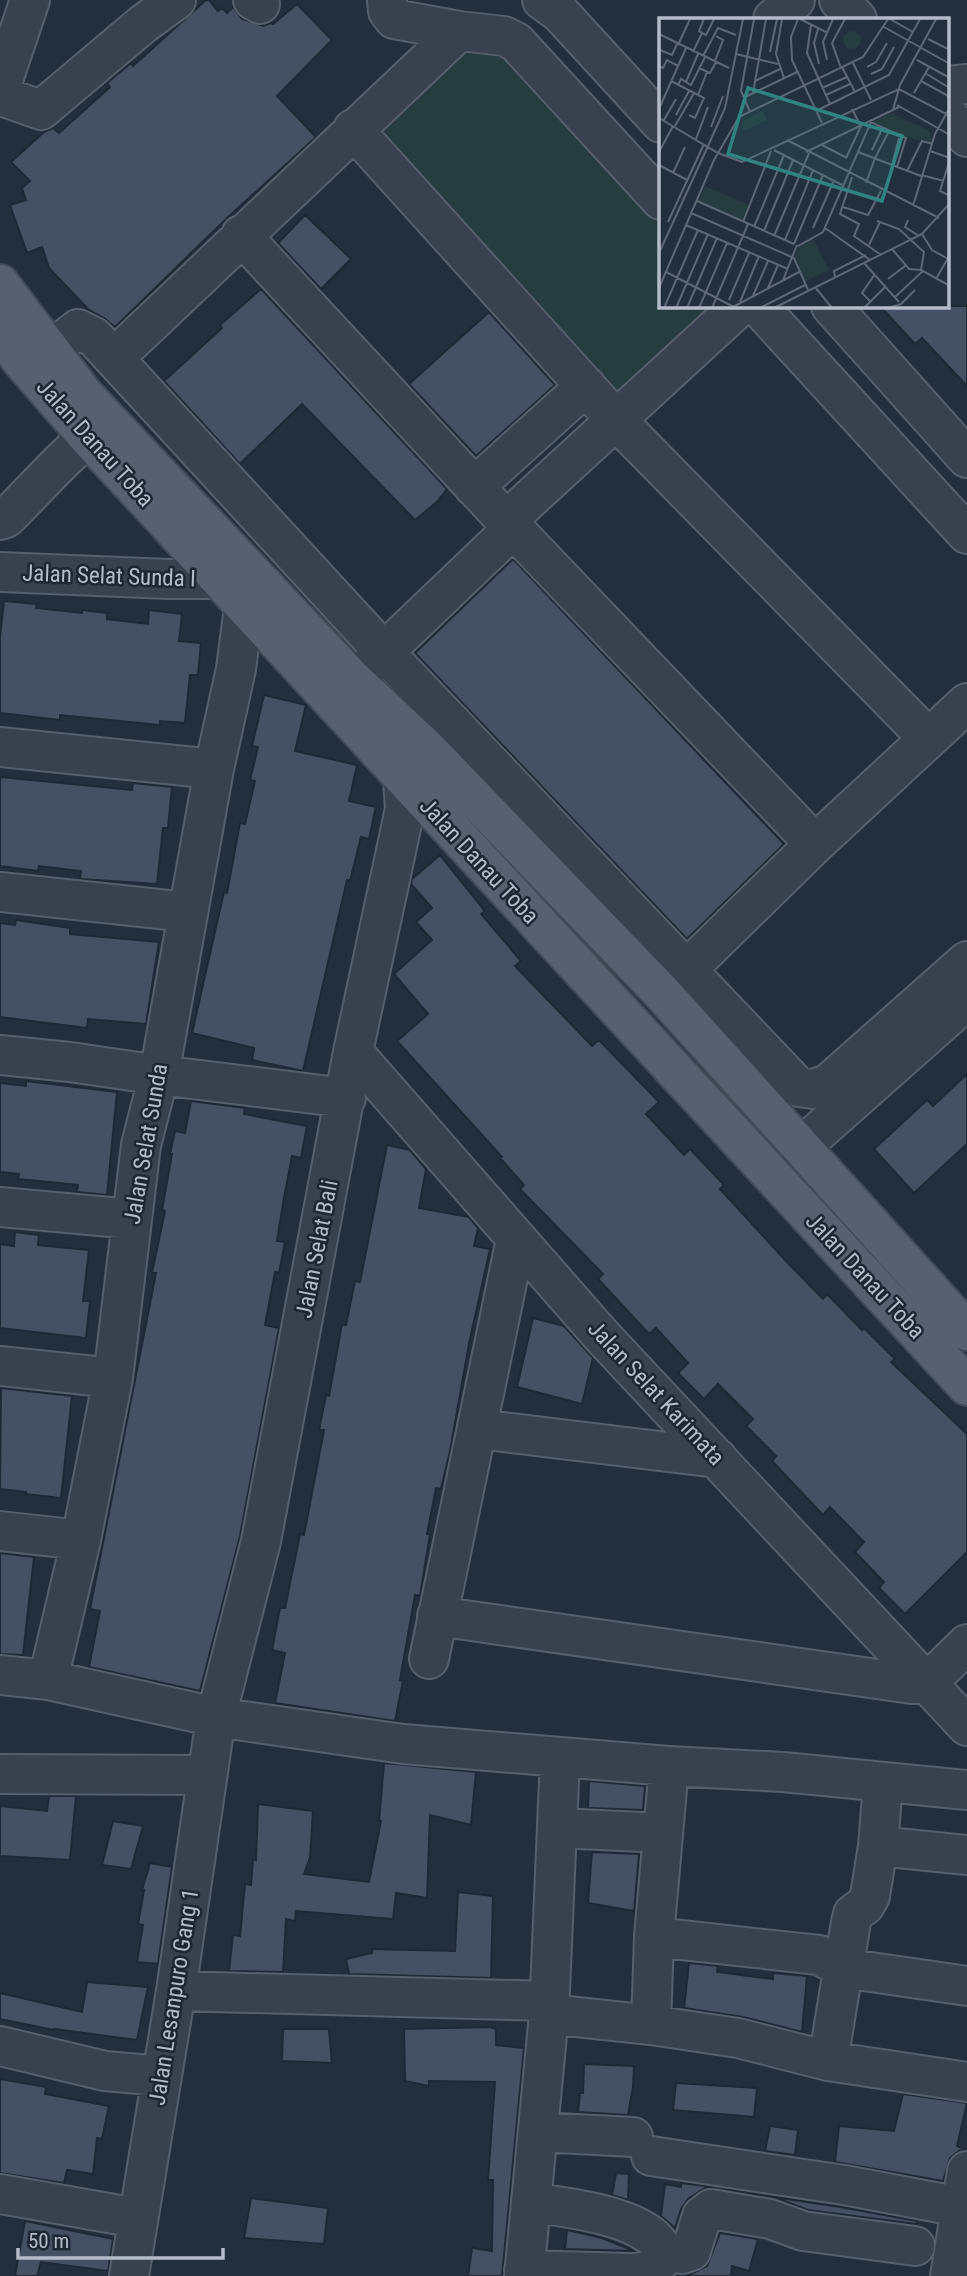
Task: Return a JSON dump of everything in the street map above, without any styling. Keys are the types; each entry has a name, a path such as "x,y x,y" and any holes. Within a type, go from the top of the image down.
{"main road":[{"name":"Jalan Danau Toba","path":"0,284 84,395 238,586 403,779 967,1386"},
{"name":"Jalan Danau Toba","path":"0,328 20,359 88,438 238,586 353,680 675,982 800,1148 967,1331"}],"street":[{"path":"30,0 8,38 1,86 4,97 41,110 143,24 176,0"},
{"path":"387,0 387,10 394,19 504,36 516,42 659,198"},
{"path":"542,0 560,13 659,120"},
{"path":"775,18 795,0"},
{"path":"838,0 856,18"},
{"path":"114,358 459,31"},
{"path":"950,118 967,137"},
{"path":"353,129 617,421 928,738"},
{"path":"241,235 474,487 815,844"},
{"path":"353,680 499,542 519,509 738,308"},
{"path":"760,308 967,534"},
{"path":"833,308 967,458"},
{"path":"51,350 78,329 94,337 384,652 675,982 798,1087 813,1089 828,1084 894,1044 962,1017"},
{"path":"474,487 586,386"},
{"path":"0,520 6,518 56,465 88,438"},
{"path":"238,586 284,544"},
{"name":"Jalan Selat Sunda I","path":"0,572 155,579 238,586"},
{"name":"Jalan Selat Sunda","path":"48,1680 81,1540 113,1378 141,1144 159,1075 214,769 236,669 238,586"},
{"path":"675,982 815,844 967,703"},
{"path":"0,747 214,769"},
{"path":"403,779 428,750"},
{"name":"Jalan Selat Bali","path":"216,1717 261,1541 354,1052 405,809 403,779"},
{"path":"0,892 187,912"},
{"path":"800,1148 967,961"},
{"name":"Jalan Selat Karimata","path":"354,1052 601,1335 967,1726"},
{"path":"0,1055 346,1098"},
{"path":"0,1207 132,1219"},
{"path":"429,1659 516,1239"},
{"path":"0,1366 113,1378"},
{"path":"478,1429 717,1458"},
{"path":"0,1531 81,1540"},
{"path":"437,1616 912,1684 926,1684 967,1644"},
{"path":"0,1675 48,1680 216,1717 403,1744 669,1766 783,1772 967,1790"},
{"name":"Jalan Lesanpuro Gang 1","path":"129,2276 176,1991 216,1717"},
{"path":"561,1757 549,2008 524,2273 642,2273 652,2270 662,2260 665,2252"},
{"path":"651,2025 654,1937 669,1766"},
{"path":"0,1774 207,1775"},
{"path":"828,2061 853,1914 865,1905 870,1896 878,1846 883,1782"},
{"path":"558,1828 663,1833"},
{"path":"878,1846 967,1855"},
{"path":"654,1937 819,1955 843,1968 967,1986"},
{"path":"176,1991 549,2008 738,2038 828,2061 967,2082"},
{"path":"0,2046 106,2071 162,2076"},
{"path":"538,2132 642,2147 844,2185 964,2189 950,2276"},
{"path":"0,2194 137,2218"},
{"path":"531,2202 581,2211 625,2223 652,2237 665,2252 681,2254 691,2251 702,2216 711,2209 770,2218 803,2231 915,2246"}],"green space":[{"path":"458,42 498,45 659,214 659,308 718,308 619,399 378,128"}],"building":[{"path":"206,0 218,11 222,8 227,13 233,7 242,19 263,26 273,24 297,4 332,40 277,96 316,137 226,219 115,327 89,310 49,268 42,247 27,253 10,205 26,200 22,188 30,181 11,162 44,132 53,128 59,133 110,87 107,83 131,63 133,66"},
{"path":"305,215 351,259 321,289 278,243"},
{"path":"261,289 447,489 437,502 415,520 302,404 240,464 164,381"},
{"path":"967,306 967,386 922,338 915,344 882,308"},
{"path":"489,312 555,385 476,456 409,384"},
{"path":"513,559 784,844 687,939 415,653"},
{"path":"4,601 37,604 36,608 107,613 107,619 148,624 149,610 182,614 179,641 201,643 198,675 190,675 185,723 160,721 160,725 60,715 60,720 0,713 0,637"},
{"path":"264,695 306,705 295,751 357,765 349,801 376,807 369,839 361,837 350,881 347,880 303,1071 252,1060 254,1048 192,1033 224,892 227,893 240,823 245,824 255,781 250,780 258,747 252,746"},
{"path":"0,777 132,790 133,783 172,787 168,828 163,828 157,884 80,879 81,871 39,866 38,871 0,866"},
{"path":"440,855 485,911 481,914 521,961 515,966 592,1046 599,1040 659,1102 646,1114 684,1155 690,1149 724,1185 720,1189 785,1260 823,1299 827,1294 862,1330 864,1328 895,1359 891,1362 967,1434 967,1552 905,1614 879,1588 884,1582 855,1552 864,1542 830,1507 823,1515 772,1461 776,1456 746,1426 753,1419 718,1384 704,1399 678,1373 688,1363 656,1328 649,1334 598,1279 603,1274 520,1189 524,1185 500,1158 502,1157 397,1041 428,1014 394,974 432,940 416,922 432,908 411,884 412,879"},
{"path":"16,920 70,928 70,934 159,942 146,1024 88,1019 87,1028 0,1017 0,923 15,925"},
{"path":"967,1074 967,1144 914,1193 874,1149 927,1100 933,1106"},
{"path":"26,1081 117,1092 107,1195 77,1192 78,1185 18,1179 19,1174 0,1172 0,1083 26,1086"},
{"path":"191,1101 245,1108 244,1114 307,1126 301,1158 292,1156 284,1198 277,1241 285,1242 279,1273 275,1272 265,1325 279,1328 240,1536 200,1691 89,1667 100,1611 90,1609 156,1273 152,1273 165,1211 162,1210 170,1154 175,1131 185,1133"},
{"path":"387,1145 410,1150 426,1169 419,1208 469,1217 478,1228 474,1246 490,1249 469,1344 450,1451 441,1489 436,1488 427,1534 430,1534 420,1596 415,1595 395,1721 275,1703 285,1653 272,1650 280,1608 285,1608 300,1534 304,1535 324,1430 319,1430 326,1395 329,1396 342,1324 346,1325 355,1281 360,1282"},
{"path":"15,1232 39,1235 38,1245 89,1250 83,1301 90,1301 86,1338 0,1328 0,1244 14,1246"},
{"path":"533,1318 564,1326 593,1358 582,1404 517,1387"},
{"path":"1,1388 72,1396 61,1498 0,1489"},
{"path":"0,1553 34,1557 23,1655 0,1654"},
{"path":"384,1763 476,1772 471,1825 430,1815 427,1898 396,1893 393,1919 296,1911 295,1921 286,1919 283,1972 229,1971 233,1935 240,1936 245,1884 251,1885 253,1859 256,1860 258,1804 313,1811 310,1858 304,1874 369,1882 381,1821"},
{"path":"589,1781 645,1786 643,1810 588,1808"},
{"path":"49,1796 76,1796 70,1860 0,1856 0,1806 47,1811"},
{"path":"113,1821 143,1826 131,1869 102,1865"},
{"path":"592,1852 639,1854 634,1911 588,1903"},
{"path":"150,1863 172,1867 158,1964 137,1962 143,1925 138,1924 142,1890"},
{"path":"458,1892 493,1896 491,1978 349,1974 346,1959 372,1953 372,1949 455,1951"},
{"path":"689,1963 718,1966 717,1972 773,1979 773,1973 807,1976 802,2032 743,2017 684,2008"},
{"path":"87,1982 148,1987 137,2040 54,2030 0,2019 0,1993 82,2012"},
{"path":"283,2029 329,2029 332,2063 282,2061"},
{"path":"404,2029 496,2029 496,2045 524,2048 502,2276 468,2276 472,2248 492,2251 493,2180 488,2180 495,2082 429,2081 429,2086 405,2081"},
{"path":"584,2064 634,2066 628,2115 578,2112 580,2093 583,2093"},
{"path":"0,2079 46,2087 45,2094 109,2106 102,2139 97,2138 93,2174 67,2170 64,2183 0,2173"},
{"path":"676,2083 757,2088 754,2117 673,2110"},
{"path":"903,2094 967,2103 957,2146 966,2150 959,2151 950,2158 943,2181 835,2162 839,2126 894,2131"},
{"path":"770,2126 798,2130 795,2155 765,2151"},
{"path":"616,2173 629,2174 628,2200 612,2195"},
{"path":"681,2183 713,2187 705,2188 688,2199 681,2209 675,2228 661,2216 665,2184 681,2187"},
{"path":"728,2190 840,2207 917,2221 916,2224 808,2210 774,2197"},
{"path":"251,2198 328,2208 324,2244 244,2238"},
{"path":"25,2221 113,2239 108,2271 41,2262 37,2276 15,2276"},
{"path":"567,2230 602,2238 634,2251 565,2249"},
{"path":"720,2233 758,2239 749,2271 732,2266 731,2276 687,2276 707,2266"}]}
